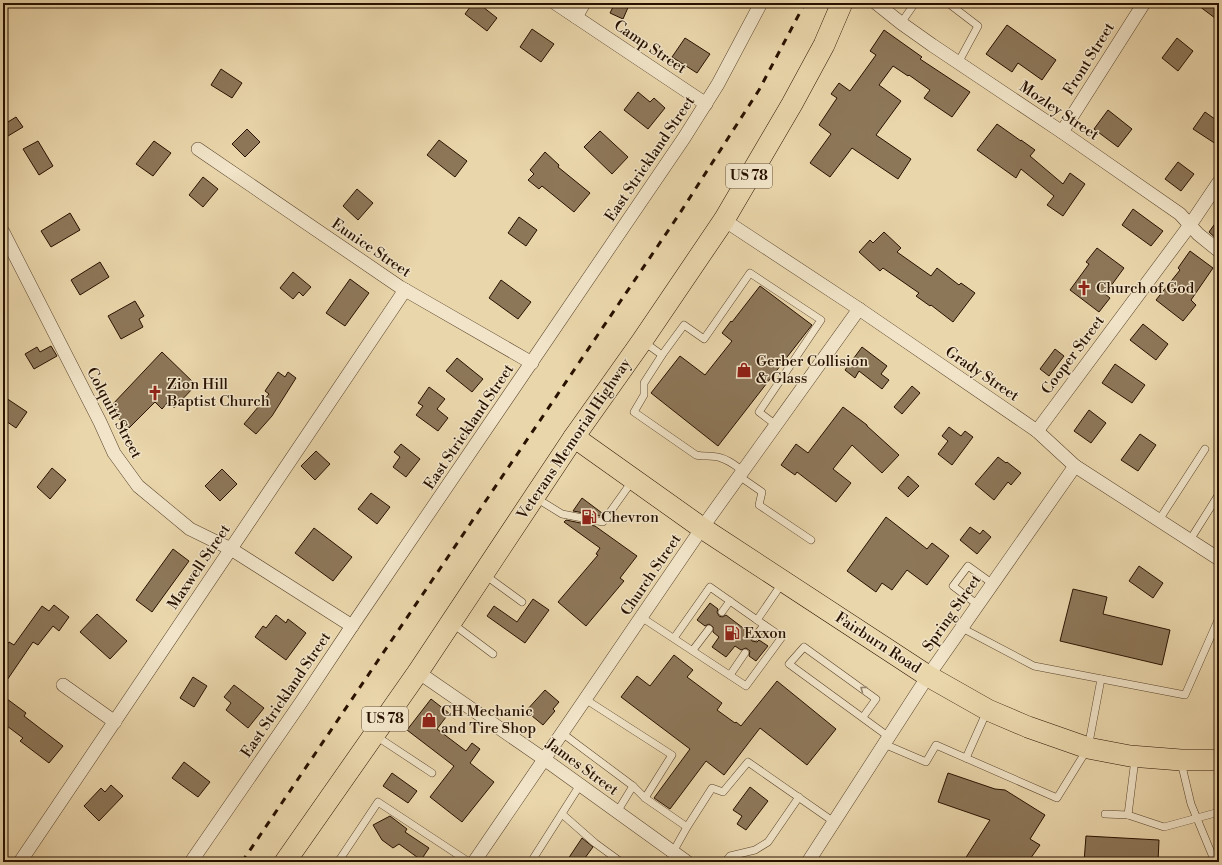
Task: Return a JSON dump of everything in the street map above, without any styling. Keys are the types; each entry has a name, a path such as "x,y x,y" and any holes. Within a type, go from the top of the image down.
{"main road":[{"name":"Veterans Memorial Highway","path":"285,862 418,672 534,496 724,220 792,104 824,45 842,3"},
{"name":"Fairburn Road","path":"574,437 702,528 928,676 988,710 1028,727 1088,748 1136,756 1181,760 1219,760"}],"street":[{"name":"Camp Street","path":"555,3 706,104"},
{"path":"576,16 584,3"},
{"name":"East Strickland Street","path":"191,862 532,363 706,104 730,64 761,3"},
{"name":"Mozley Street","path":"876,3 901,23 958,63 1062,132 1180,214 1198,234 1219,251"},
{"name":"Front Street","path":"1062,132 1144,3"},
{"name":"Eunice Street","path":"198,149 405,290 532,363"},
{"name":"Cooper Street","path":"1038,431 1190,225 1219,182"},
{"name":"Grady Street","path":"724,220 859,309 1038,431 1074,466 1219,559"},
{"name":"Colquitt Street","path":"3,232 100,422 114,453 138,486 190,529 231,549 352,626"},
{"name":"Maxwell Street","path":"20,862 405,290"},
{"name":"Church Street","path":"474,862 702,528 859,309"},
{"name":"Spring Street","path":"808,862 928,676 1074,466"},
{"name":"James Street","path":"418,672 544,759 687,862"},
{"path":"63,685 115,722"}],"lane":[{"path":"901,23 915,3"},
{"path":"948,3 978,26 958,63"},
{"path":"776,425 758,412 821,320 750,273 704,339 684,325 644,383 644,395 634,412 696,455 723,458 762,492 759,505 811,540"},
{"path":"642,341 662,355"},
{"path":"1159,520 1205,449"},
{"path":"534,496 562,514 603,522 634,479"},
{"path":"1190,540 1219,494"},
{"path":"978,605 953,586 968,566 992,584"},
{"path":"483,574 522,602"},
{"path":"757,620 784,582"},
{"path":"641,617 746,686 782,637 710,587 674,638"},
{"path":"722,612 730,601"},
{"path":"962,628 1034,666 1184,695 1219,618"},
{"path":"451,622 493,654"},
{"path":"755,637 764,625"},
{"path":"693,650 709,629"},
{"path":"863,717 876,699 804,647 789,664 863,717 887,740 926,762 936,745 1057,798 1088,748 1101,679"},
{"path":"730,675 745,653"},
{"path":"585,699 672,755 645,798"},
{"path":"966,758 988,710"},
{"path":"562,733 634,786 645,798 687,827"},
{"path":"375,734 432,774"},
{"path":"1128,816 1136,756"},
{"path":"1181,760 1191,804 1215,862"},
{"path":"673,852 712,788 723,792 748,762 834,822"},
{"path":"531,862 580,785"},
{"path":"617,812 634,786"},
{"path":"725,862 730,856 755,850 768,842 799,798"},
{"path":"338,862 378,802 469,862"},
{"path":"1105,814 1128,816 1164,827 1219,812"},
{"path":"562,814 595,843 621,862"}],"building":[{"path":"473,3 478,3 497,18 487,31 465,14"},
{"path":"615,3 630,3 623,19 610,13"},
{"path":"1195,3 1219,3 1219,21"},
{"path":"1007,25 1056,60 1042,80 1018,63 1012,72 986,54"},
{"path":"532,29 554,44 541,62 520,47"},
{"path":"884,30 922,57 920,59 970,92 952,117 924,98 930,90 893,66 879,85 901,101 876,135 911,159 898,179 852,148 830,177 810,163 831,134 819,125 837,98 831,94 839,83 850,91 876,55 870,51"},
{"path":"685,38 710,54 697,73 672,57"},
{"path":"1177,38 1193,51 1178,71 1162,58"},
{"path":"221,69 242,83 232,98 211,85"},
{"path":"638,92 650,102 654,98 665,108 648,129 624,110"},
{"path":"1108,110 1132,129 1118,147 1094,129"},
{"path":"1205,112 1219,122 1219,146 1193,129"},
{"path":"16,117 23,127 3,139 3,125"},
{"path":"997,124 1035,150 1030,156 1063,184 1070,173 1085,184 1063,216 1047,205 1054,196 1021,169 1016,178 977,150"},
{"path":"247,129 260,142 245,157 232,144"},
{"path":"600,131 628,157 612,174 584,147"},
{"path":"439,140 467,161 455,177 427,155"},
{"path":"38,141 53,166 39,175 23,149"},
{"path":"154,141 171,153 153,176 136,164"},
{"path":"545,152 559,165 558,167 590,193 574,212 542,186 539,189 528,180 534,174 530,170"},
{"path":"1178,162 1194,174 1181,191 1165,179"},
{"path":"203,177 218,189 203,207 189,195"},
{"path":"357,189 373,203 358,220 343,206"},
{"path":"1133,209 1163,231 1151,246 1122,225"},
{"path":"70,213 80,230 51,247 41,231"},
{"path":"519,217 537,230 526,246 508,233"},
{"path":"1219,218 1219,241 1209,232"},
{"path":"884,232 901,248 897,252 931,276 937,268 959,285 961,283 975,293 953,322 931,305 930,306 916,296 919,293 883,268 880,271 859,252 870,240 873,243"},
{"path":"1097,248 1124,268 1105,294 1110,298 1099,312 1070,290 1089,264 1086,262"},
{"path":"1190,251 1213,268 1191,300 1196,305 1183,321 1156,300 1180,270 1178,268"},
{"path":"100,262 109,277 80,295 71,280"},
{"path":"293,272 311,287 303,296 299,292 293,299 280,288"},
{"path":"350,279 369,293 345,326 326,313"},
{"path":"501,280 531,302 518,319 489,298"},
{"name":"Gerber Collision & Glass","path":"760,286 812,325 718,446 651,393 680,356 705,375 732,341 722,333"},
{"path":"135,301 144,316 139,319 143,327 121,339 108,316"},
{"path":"1143,324 1168,344 1156,360 1130,340"},
{"path":"51,346 57,356 34,369 25,354 37,347 40,352"},
{"path":"862,347 887,366 881,374 889,380 882,389 859,371 855,378 845,370"},
{"path":"1055,349 1064,356 1049,376 1040,369"},
{"name":"Zion Hill Baptist Church","path":"162,352 196,385 174,408 168,402 162,409 155,402 129,428 114,414 117,412 111,406"},
{"path":"457,358 483,379 472,392 446,371"},
{"path":"1115,364 1145,385 1132,403 1102,383"},
{"path":"278,372 285,377 288,372 296,378 272,416 256,434 244,424 269,394 265,391"},
{"path":"912,386 920,393 902,414 894,407"},
{"path":"429,387 445,399 437,409 448,418 438,431 416,415 423,406 418,403"},
{"path":"3,396 27,412 16,428 3,419"},
{"path":"843,407 867,425 899,455 882,473 852,445 833,469 851,483 836,502 797,472 795,475 781,465 796,444 808,453"},
{"path":"1089,410 1106,423 1091,443 1074,431"},
{"path":"949,427 961,436 965,431 973,437 952,465 938,454 948,441 942,436"},
{"path":"1140,434 1156,445 1138,471 1121,460"},
{"path":"401,444 420,459 406,477 393,467 400,457 394,452"},
{"path":"316,451 330,464 315,480 301,466"},
{"path":"998,457 1021,473 1011,485 1008,482 994,500 975,484"},
{"path":"52,468 66,480 50,499 37,487"},
{"path":"222,469 237,484 220,501 205,486"},
{"path":"908,476 919,486 908,497 898,488"},
{"path":"371,493 390,507 377,524 358,509"},
{"path":"582,498 602,513 600,516 573,511"},
{"path":"886,517 927,549 932,543 949,556 927,585 907,570 892,590 882,583 876,592 847,571"},
{"path":"566,520 595,526 637,556 620,578 624,581 586,626 558,602 598,555 596,554 600,548 564,522"},
{"path":"970,527 980,534 983,530 991,537 977,554 960,540"},
{"path":"314,528 352,557 333,581 295,553"},
{"path":"173,549 189,561 152,612 136,600"},
{"path":"1139,566 1163,583 1153,598 1129,581"},
{"path":"1073,589 1107,597 1103,614 1170,630 1162,665 1060,641"},
{"path":"533,599 549,610 525,643 487,616 494,606 517,622"},
{"name":"Exxon","path":"710,603 718,609 717,612 719,616 722,617 726,615 751,634 750,637 752,641 757,642 759,640 768,646 756,661 749,656 750,651 746,648 741,650 735,646 726,657 712,647 719,637 713,632 713,627 709,624 705,626 697,620"},
{"path":"54,605 69,617 59,631 53,626 38,645 33,642 3,686 3,650 9,642 14,645 42,606 49,611"},
{"path":"97,614 127,641 110,659 80,632"},
{"path":"276,615 286,623 288,619 306,633 286,660 255,637 263,626 266,628"},
{"path":"674,655 693,670 687,677 722,703 717,710 741,726 777,681 836,729 807,765 760,728 724,775 706,761 670,809 654,798 690,749 621,697 637,676 650,686"},
{"path":"193,677 207,686 194,707 180,698"},
{"path":"234,685 264,708 248,728 226,710 231,703 224,697"},
{"path":"545,690 559,702 553,709 555,711 543,725 526,711"},
{"path":"3,696 26,713 24,716 63,746 49,763 20,741 23,738 3,723"},
{"path":"431,699 449,713 437,729 466,751 472,743 480,749 470,763 494,782 462,822 430,797 454,766 407,730"},
{"path":"184,762 210,782 198,797 172,778"},
{"path":"392,773 417,791 408,803 383,786"},
{"path":"948,773 995,789 1005,790 1045,815 1030,839 1040,845 1028,862 963,862 990,820 938,802"},
{"path":"111,785 123,796 99,821 84,806 101,788 105,792"},
{"path":"750,787 768,801 746,830 737,824 742,816 733,810"},
{"path":"390,816 407,829 405,832 429,848 421,860 399,844 393,848 382,840 373,825"},
{"path":"1086,836 1159,840 1158,862 1084,862"},
{"path":"582,838 593,847 582,862 566,862"}],"railway":[{"path":"242,862 678,216 759,90 805,3"}],"place":[{"name":"Church of God","path":"1084,288"},
{"name":"Gerber Collision & Glass","path":"744,370"},
{"name":"Zion Hill Baptist Church","path":"155,393"},
{"name":"Chevron","path":"589,517"},
{"name":"Exxon","path":"732,633"},
{"name":"CH Mechanic and Tire Shop","path":"429,720"}]}
